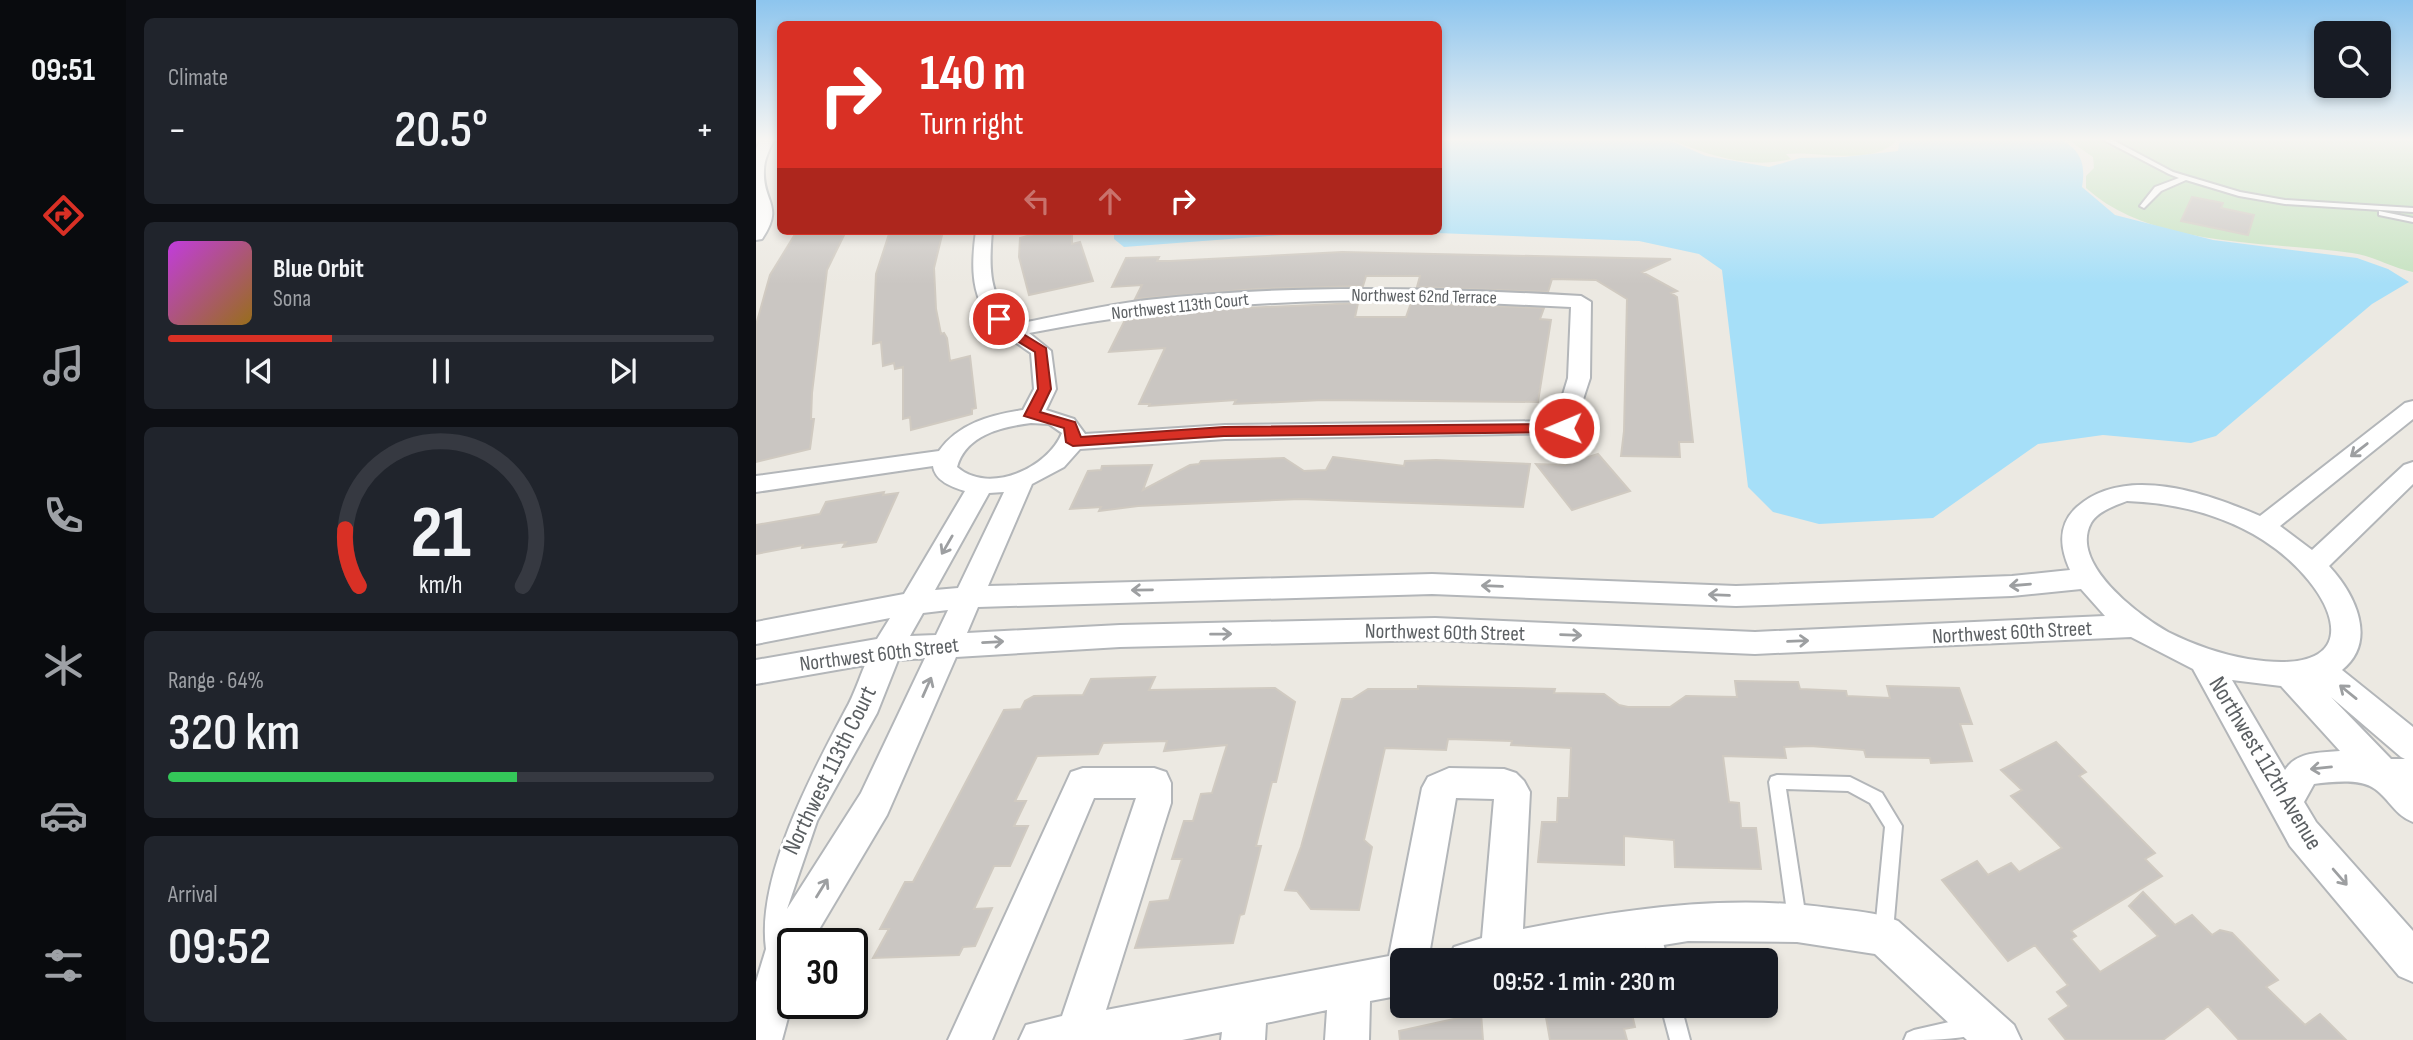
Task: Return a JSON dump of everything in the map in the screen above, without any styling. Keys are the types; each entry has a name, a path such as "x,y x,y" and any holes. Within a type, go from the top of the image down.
{"street":[{"path":"756,235 765,224 768,209 764,187"},
{"path":"983,235 980,258 988,307 1010,331 1041,351 1045,389 1031,416"},
{"name":"Northwest 62nd Terrace","path":"1073,442 1224,432 1564,428 1580,378 1581,302 1444,293 1267,297"},
{"name":"Northwest 113th Court","path":"1010,331 1145,306 1267,297"},
{"path":"2261,528 2413,408"},
{"path":"1047,416 1070,425 1074,433 1073,442 1056,462 1022,479 981,486 963,484 950,478 944,469 945,458 969,434 1010,419 1047,416"},
{"path":"756,484 910,460 945,458"},
{"path":"2313,565 2413,470"},
{"path":"798,928 874,804 1022,479"},
{"name":"Northwest 113th Court","path":"777,930 765,910 801,815 861,713 887,649 981,486"},
{"path":"2153,493 2197,501 2261,528 2313,565 2343,608 2348,632 2339,655 2304,671 2231,668 2203,658 2136,626 2088,578 2076,552 2074,528 2084,510 2102,499 2124,494 2153,493"},
{"name":"Northwest 60th Street","path":"756,633 914,603 969,597 1432,584 1736,596 2012,586 2088,578"},
{"name":"Northwest 60th Street","path":"756,672 887,649 1120,636 1435,629 1755,643 2136,626"},
{"name":"Northwest 112th Avenue","path":"2203,658 2303,834 2413,962"},
{"path":"2304,671 2413,747"},
{"path":"2304,671 2398,774 2413,806"},
{"path":"2285,803 2304,770 2340,766 2398,774"},
{"path":"970,1040 1083,783 1154,783 1153,803 1059,1037 1151,1025 1245,1023 1350,985 1390,977"},
{"path":"1410,948 1440,788 1449,783 1504,784 1512,792 1486,948"},
{"path":"1603,948 1655,944 1688,922 1797,923 1884,935 1991,1032"},
{"path":"760,1040 777,981"},
{"path":"1347,1040 1350,985"}],"lane":[{"path":"2144,206 2162,187"},
{"path":"2216,187 2254,197 2413,210"},
{"path":"2347,206 2413,220"},
{"path":"1797,923 1777,782 1850,784 1876,798 1894,826 1884,935"},
{"path":"1674,1018 1680,1040"},
{"path":"1914,1040 1991,1032"}],"green space":[{"path":"2413,187 2413,272 2352,253 2249,243 2177,232 2144,222 2113,208 2086,188"}],"water":[{"path":"1442,187 2082,187 2115,215 2213,240 2357,258 2388,269 2409,282 2372,304 2216,436 2191,443 2103,435 2038,444 1933,518 1819,524 1773,512 1748,487 1722,270 1699,254 1639,241 1442,233"},
{"path":"1114,235 1283,235 1124,247 1114,239"}],"building":[{"path":"2192,197 2223,203 2221,208 2254,215 2248,235 2181,221"},
{"path":"795,235 844,235 827,270 812,393 811,419 814,419 810,449 756,462 756,325 770,275"},
{"path":"889,235 942,235 934,268 936,309 941,334 944,333 947,338 950,361 970,356 976,408 972,409 972,414 911,430 910,417 903,419 903,367 895,369 894,363 883,366 881,342 873,344 876,274"},
{"path":"1031,235 1072,235 1072,244 1080,242 1093,281 1029,295 1019,257 1020,238"},
{"path":"1342,252 1671,259 1642,272 1677,291 1671,293 1677,297 1693,442 1679,442 1680,457 1621,456 1627,299 1596,280 1552,279 1548,292 1417,287 1420,276 1366,276 1363,286 1255,289 1135,299 1142,285 1112,287 1126,258 1159,257 1157,261 1170,261"},
{"path":"1358,303 1355,317 1406,317 1411,303 1544,308 1540,319 1551,320 1538,402 1323,400 1234,404 1236,400 1149,406 1150,404 1139,404 1165,348 1109,352 1125,320 1223,309"},
{"path":"1598,454 1630,491 1572,510 1536,464 1564,465"},
{"path":"1333,457 1404,466 1405,461 1436,460 1530,464 1523,507 1300,499 1138,506 1099,511 1101,507 1070,509 1088,471 1101,470 1102,466 1152,465 1143,490 1201,461 1284,458 1304,471 1326,470"},
{"path":"884,492 883,495 898,493 876,542 843,547 846,542 802,548 803,545 756,554 756,525 820,514 826,502"},
{"path":"1155,677 1149,690 1275,688 1295,702 1276,782 1272,782 1256,846 1261,846 1244,914 1240,915 1233,943 1135,948 1150,902 1169,900 1182,859 1172,859 1184,821 1193,821 1201,794 1212,793 1227,745 1164,751 1167,741 1103,743 1098,754 1037,756 1015,801 1026,801 1014,826 1028,826 1010,866 994,866 974,909 992,908 975,946 963,947 959,955 873,958 889,929 880,929 905,882 913,882 1004,710 1021,709 1025,701 1034,696 1083,695 1091,679"},
{"path":"1735,681 1798,682 1800,689 1846,691 1847,696 1890,698 1887,686 1959,688 1972,724 1960,724 1972,761 1931,763 1930,758 1866,757 1864,750 1810,746 1784,747 1786,758 1723,756 1729,802 1739,803 1741,828 1756,828 1761,869 1675,867 1674,840 1624,836 1624,865 1538,862 1542,822 1557,822 1558,798 1569,798 1571,748 1511,745 1512,741 1448,739 1446,750 1385,748 1364,840 1372,847 1359,910 1311,909 1297,891 1285,890 1301,847 1342,699 1352,699 1368,689 1418,689 1418,686 1555,689 1554,693 1604,694 1619,705 1628,707 1670,707 1686,696 1737,697"},
{"path":"2056,742 2086,772 2079,776 2155,853 2145,859 2162,876 2071,931 2076,936 2071,939 2100,972 2158,936 2129,906 2143,892 2175,925 2192,915 2212,935 2220,930 2232,933 2278,980 2266,987 2305,1025 2320,1014 2346,1040 2239,1040 2208,1006 2163,1040 2066,1040 2049,1019 2069,1006 2057,992 2068,985 2035,945 2008,961 1942,880 1977,861 1988,875 2011,863 2019,872 2062,848 2011,796 2022,790 2001,770"},
{"path":"1458,1018 1481,1018 1483,1040 1400,1040 1399,1031"},
{"path":"1546,1018 1633,1018 1635,1027 1624,1029 1627,1040 1550,1040"}],"route":[{"path":"999,319 1010,331 1041,351 1045,389 1031,416 1060,419 1070,425 1074,433 1073,442 1224,432 1564,428"}]}
